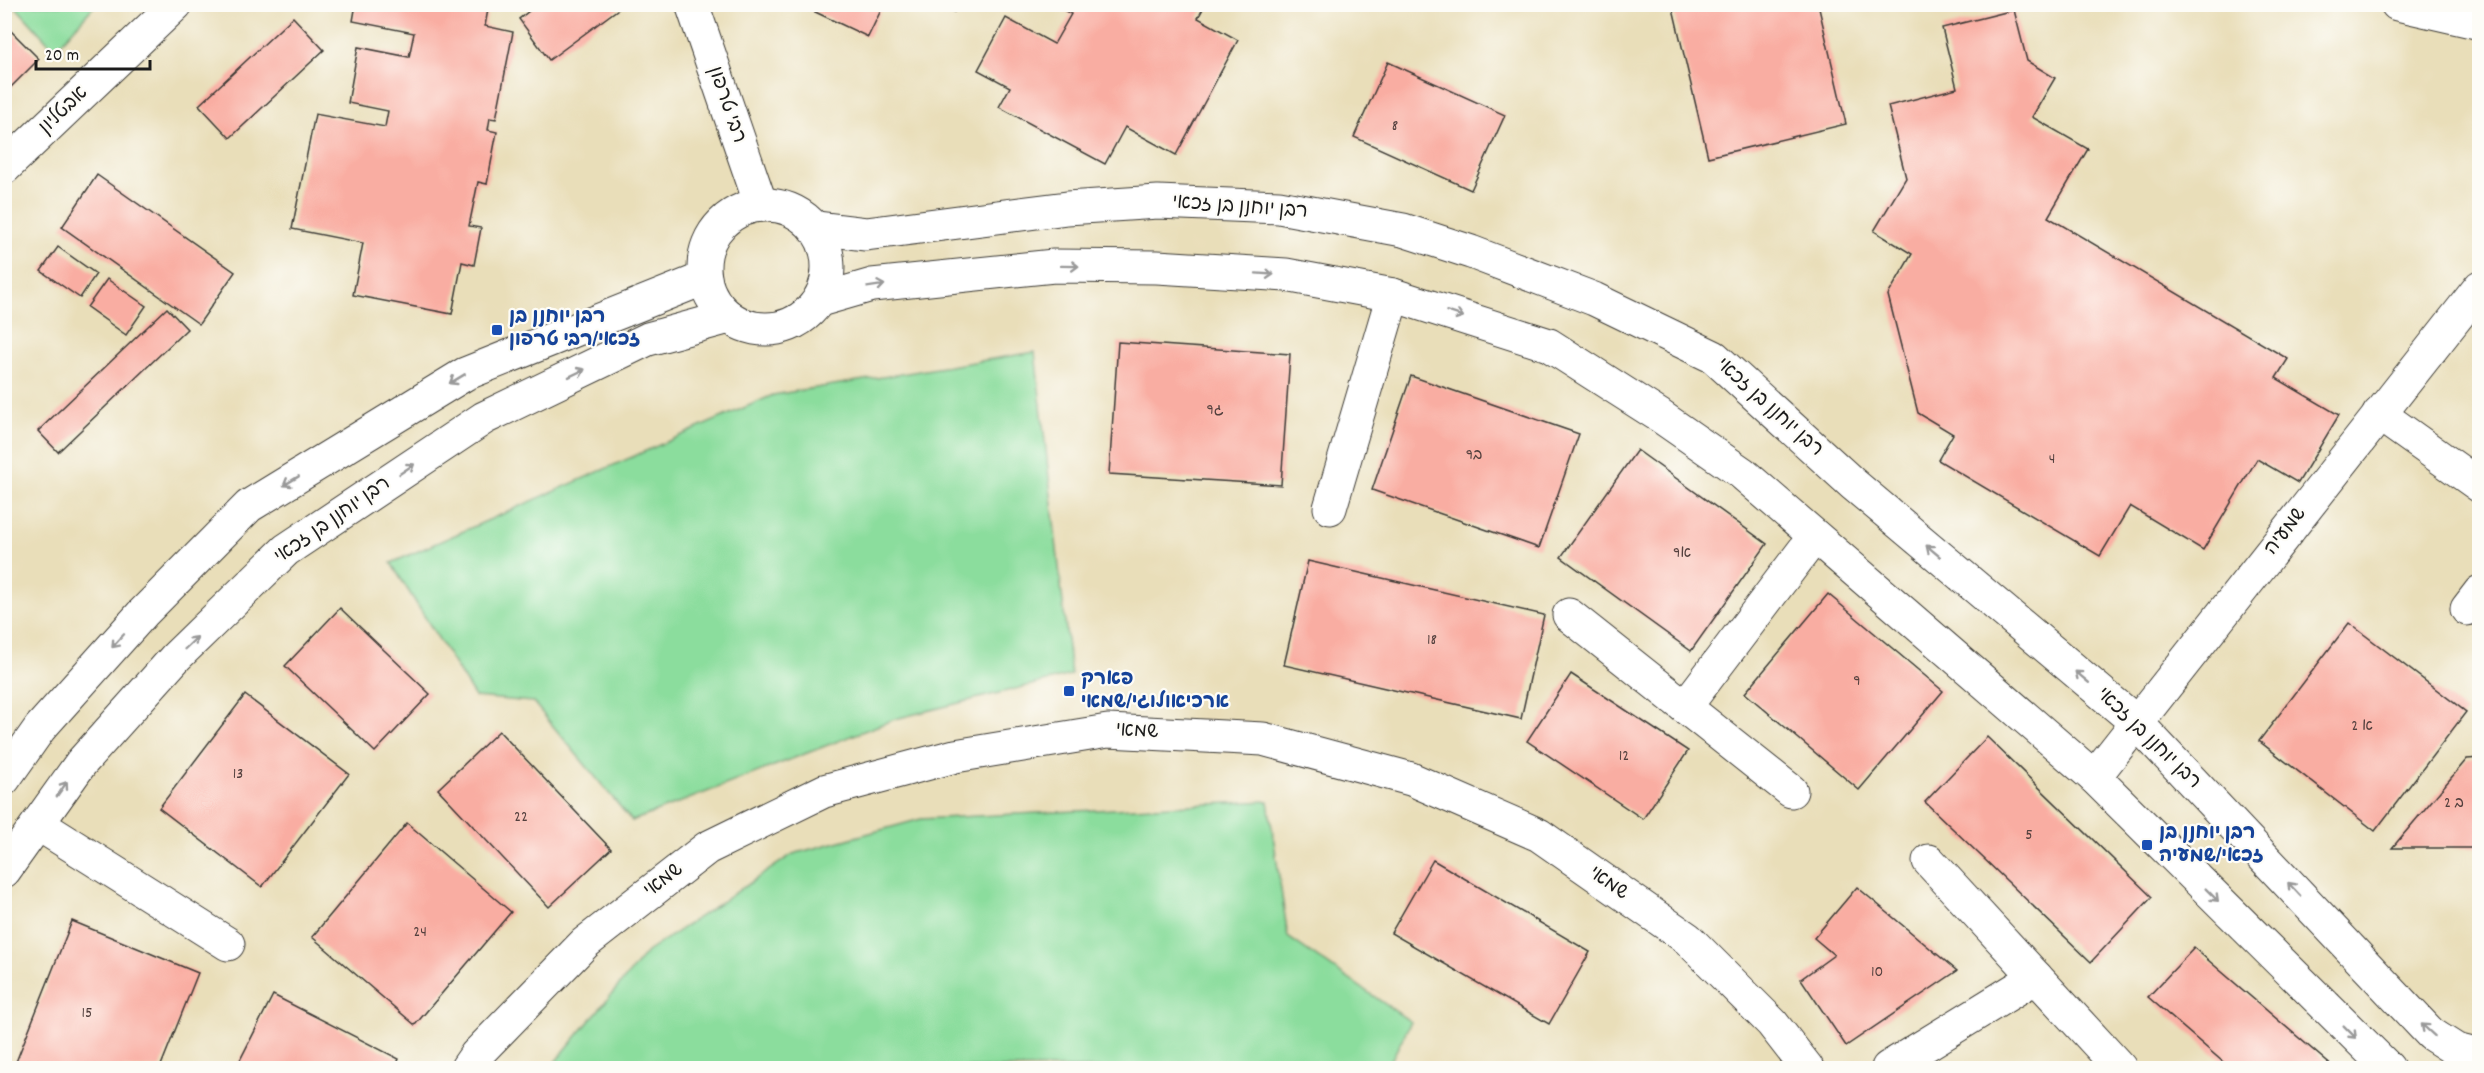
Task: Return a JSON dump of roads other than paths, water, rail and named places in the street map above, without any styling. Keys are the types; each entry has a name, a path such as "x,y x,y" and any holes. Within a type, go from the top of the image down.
{"street":[{"name":"אבטליון","path":"4,168 176,4"},
{"name":"רבי טרפון","path":"692,4 761,205"},
{"path":"2397,4 2480,22"},
{"name":"רבן יוחנן בן זכאי","path":"816,228 866,234 1067,208 1158,202 1279,207 1403,230 1471,252 1594,298 1714,357 1854,484 2136,722 2431,1034 2456,1050 2480,1056"},
{"path":"761,205 782,206 800,214 816,228 825,245 829,263 827,283 820,300 806,316 788,326 767,330 747,327 729,317 718,307 705,278 708,248 723,222 741,210 761,205"},
{"path":"820,300 872,285 1054,266 1156,267 1286,275 1393,295 1549,345 1742,472 1814,537 2094,777 2388,1068"},
{"path":"4,779 40,728 119,639 249,506 465,374 705,278"},
{"name":"שמעיה","path":"2094,777 2480,287"},
{"path":"1330,508 1393,295"},
{"name":"רבן יוחנן בן זכאי","path":"4,872 89,754 176,657 286,549 484,418 648,339 729,317"},
{"path":"2379,414 2480,486"},
{"path":"1685,707 1814,537"},
{"path":"1569,615 1791,791"},
{"name":"שמאי","path":"467,1068 476,1055 585,943 707,848 824,791 955,756 1108,730 1263,739 1411,779 1539,835 1688,939 1772,1023 1807,1068"},
{"path":"38,824 228,944"},
{"path":"1929,861 2120,1068"},
{"path":"1888,1068 2036,978"},
{"path":"2470,1068 2480,1062"}],"place":[{"name":"רבן יוחנן בן זכאי/רבי טרפון","path":"497,330"},
{"name":"פארק ארכיאולוגי/שמאי","path":"1069,691"},
{"name":"רבן יוחנן בן זכאי/שמעיה","path":"2147,845"}]}
